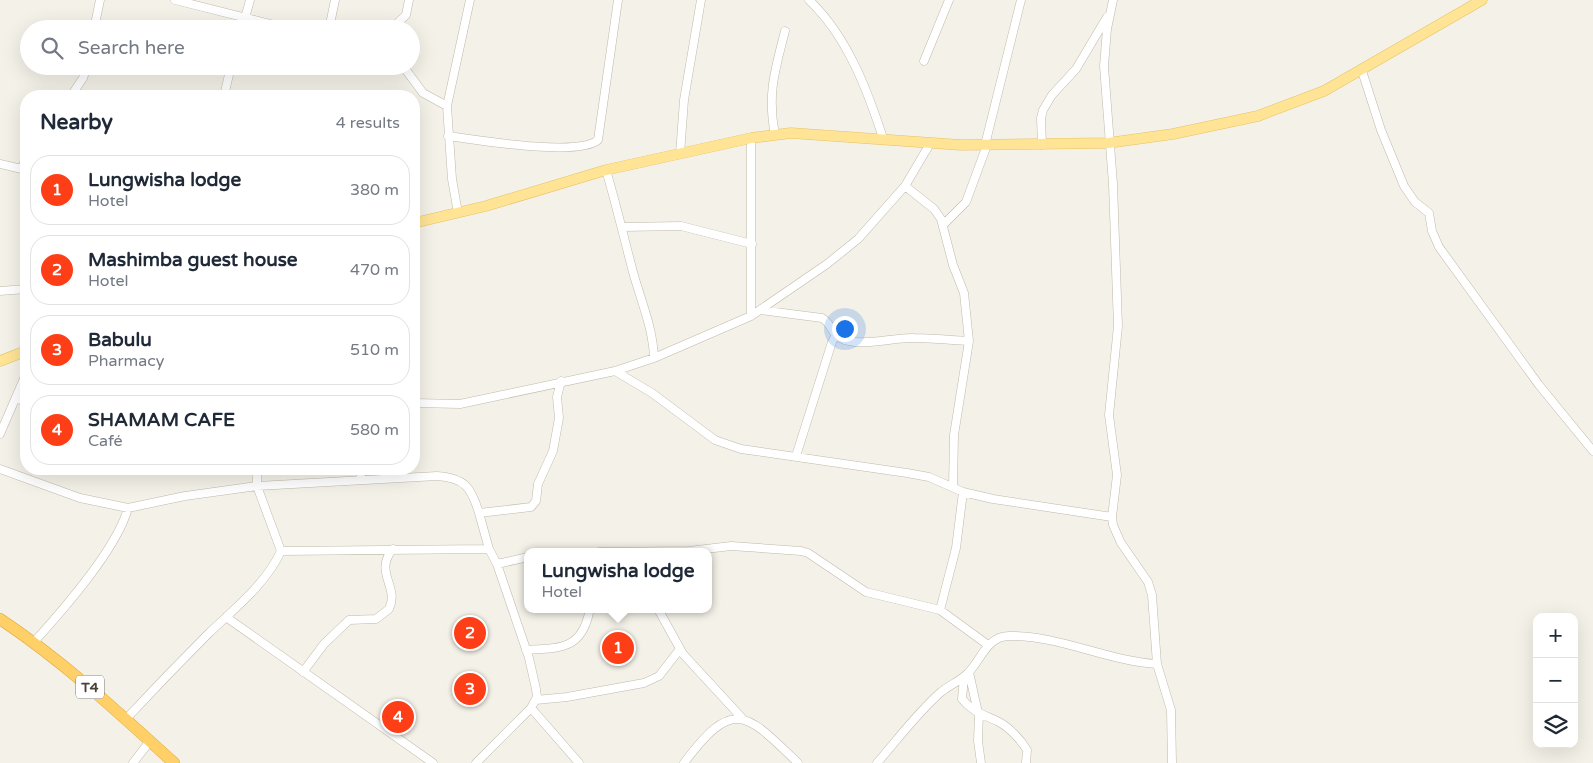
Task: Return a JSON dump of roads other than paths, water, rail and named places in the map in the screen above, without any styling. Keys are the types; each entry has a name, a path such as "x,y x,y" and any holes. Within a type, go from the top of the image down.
{"highway":[{"name":"T4","path":"0,619 34,642 82,679 174,763"}],"main road":[{"path":"420,222 458,213 606,170 751,138 791,133 986,145 1108,143 1173,134 1258,116 1324,91 1362,71 1482,0"},
{"path":"0,361 20,353"}],"street":[{"path":"96,20 100,0"},
{"path":"175,0 252,20"},
{"path":"243,18 250,0"},
{"path":"331,20 335,0"},
{"path":"401,20 406,15 409,0"},
{"path":"458,213 452,179 447,106 470,0"},
{"path":"448,136 552,147 591,146 598,140 618,0"},
{"path":"680,154 684,100 701,0"},
{"path":"809,0 832,24 858,71 883,138"},
{"path":"924,61 949,0"},
{"path":"944,224 966,202 986,145 1021,0"},
{"path":"1112,0 1104,66 1108,143 1113,184 1118,326 1109,415 1117,475 1112,517 1113,525 1121,543 1150,588 1154,609 1157,664 1171,710 1172,763"},
{"path":"1042,145 1041,118 1043,110 1052,95 1076,69 1110,12"},
{"path":"775,135 770,94 785,31"},
{"path":"1362,71 1381,130 1404,186 1415,202 1429,213 1432,231 1439,247 1539,385 1593,451"},
{"path":"75,90 84,75"},
{"path":"225,90 229,75"},
{"path":"410,75 423,93 447,106"},
{"path":"751,138 752,316"},
{"path":"420,403 460,404 615,371 654,358 752,316 827,264 858,239 905,186 932,142"},
{"path":"0,164 20,169"},
{"path":"606,170 623,227 633,272 650,325 654,358"},
{"path":"905,186 934,209 944,224 953,265 964,293 969,341 954,435 953,487"},
{"path":"623,227 681,226 752,244"},
{"path":"0,291 20,289"},
{"path":"760,310 822,318 830,324 836,335 846,340 876,342 913,338 969,341"},
{"path":"796,456 832,342 836,335"},
{"path":"615,371 652,393 715,440 741,449 929,477 963,492 1008,502 1112,517"},
{"path":"479,513 534,504 538,484 553,451 559,418 557,397 561,381"},
{"path":"0,434 20,388"},
{"path":"16,398 20,400"},
{"path":"0,469 89,501 128,508 185,496 257,486 360,479 450,477 466,484 474,497 489,549 497,564 526,650 536,689 536,700 531,708 476,763"},
{"path":"257,475 257,486 281,552"},
{"path":"360,479 361,475"},
{"path":"940,610 956,548 963,492"},
{"path":"34,642 64,609 101,558 120,527 128,508"},
{"path":"712,548 731,546 808,553 866,592 940,610 988,645"},
{"path":"303,672 324,644 349,620 376,619 389,610 392,593 384,568 388,554 393,549"},
{"path":"281,552 489,549"},
{"path":"126,719 268,574 281,552"},
{"path":"497,564 524,558"},
{"path":"526,650 572,643 579,638 589,613"},
{"path":"660,613 680,649 742,718 767,733 798,763"},
{"path":"226,617 433,763"},
{"path":"877,763 918,715 941,692 967,674 988,645 1007,636 1033,638 1128,660 1157,664"},
{"path":"536,700 567,697 644,683 659,676 680,649"},
{"path":"967,674 978,713 980,761"},
{"path":"967,674 962,699 967,706 1000,723 1016,736 1028,750 1026,763"},
{"path":"531,708 580,763"},
{"path":"684,763 723,722 734,717 742,718"},
{"path":"133,763 150,741"}],"place":[{"name":"Mashimba guest house","path":"470,633"},
{"name":"Lungwisha lodge","path":"618,648"},
{"name":"Babulu","path":"470,689"},
{"name":"SHAMAM CAFE","path":"398,717"}]}
